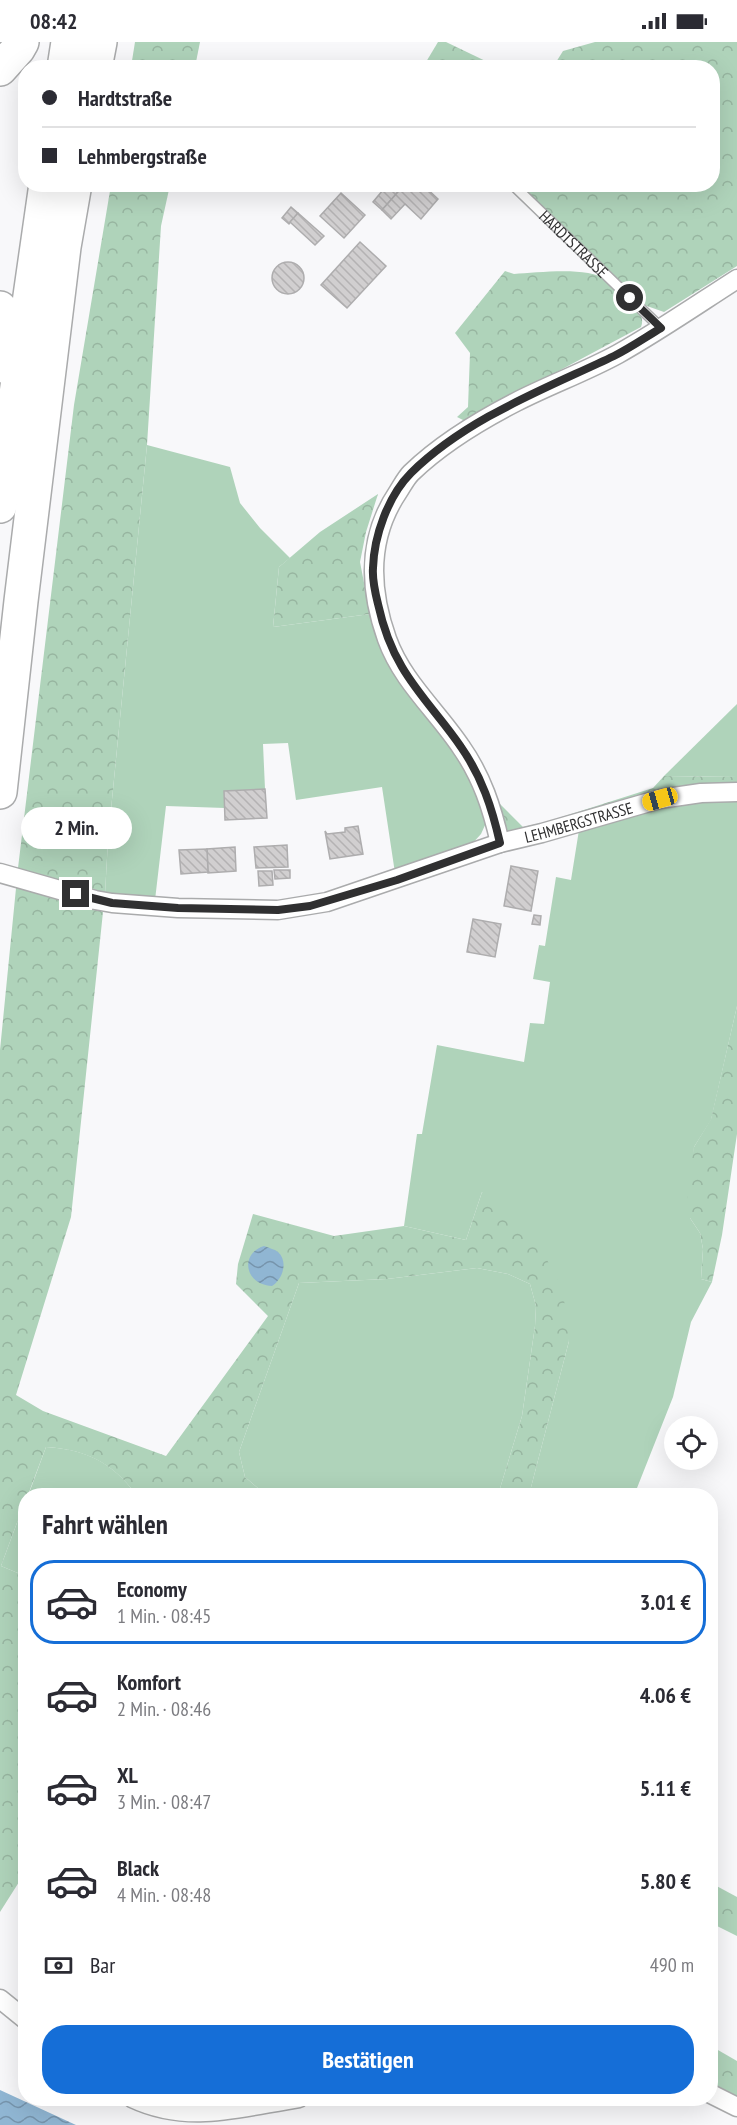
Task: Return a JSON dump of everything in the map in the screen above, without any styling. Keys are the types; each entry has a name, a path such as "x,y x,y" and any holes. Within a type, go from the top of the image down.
{"highway":[{"path":"0,69 18,50 22,42"},
{"path":"65,60 68,42"},
{"path":"97,60 100,42"},
{"path":"0,506 45,192"},
{"path":"0,792 61,271 74,192"},
{"path":"0,308 3,355 0,399"}],"street":[{"path":"500,843 491,806 462,747 425,701 402,668 388,642 374,589 373,568 381,524 391,502 410,475 445,444 515,402 617,354 737,279"},
{"name":"LEHMBERGSTRASSE","path":"0,873 95,900 178,908 278,910 310,906 397,880 500,843 660,799 701,793 737,792"},
{"path":"0,2000 18,2014"},
{"path":"718,2098 737,2107"},
{"path":"148,2106 191,2116 260,2106"}],"lane":[{"name":"HARDTSTRASSE","path":"520,192 661,328"}],"green space":[{"path":"135,42 200,42 196,60 132,60"},
{"path":"438,42 446,42 483,60 427,60"},
{"path":"595,42 737,42 737,266 664,312 644,305 524,192 720,192 720,60 557,60 563,51"},
{"path":"110,192 168,192 161,226 147,445 108,840 105,894 96,909 103,912 71,1217 16,1395 43,1411 166,1456 268,1316 236,1284 238,1264 253,1214 334,1236 404,1226 466,1240 482,1192 517,1221 545,1256 563,1291 569,1341 531,1488 500,1488 522,1416 536,1306 530,1284 508,1274 477,1268 387,1279 299,1283 239,1452 245,1477 258,1488 131,1488 113,1470 93,1458 71,1450 46,1447 31,1488 18,1488 18,1520 1,1566 18,1573 18,1884 0,1912 0,1050 18,868 74,405"},
{"path":"505,271 514,274 575,272 598,276 610,282 636,308 641,317 641,327 465,421 457,417 468,407 470,353 455,333"},
{"path":"147,445 230,467 240,503 260,528 290,558 279,567 273,627 370,614 398,670 466,763 486,823 481,834 470,846 395,873 382,787 296,800 288,743 263,744 265,789 224,791 225,808 166,806 155,900 105,894 108,840"},
{"path":"378,494 366,532 360,562 370,614 273,627 279,567 320,532"},
{"path":"737,704 737,777 664,776"},
{"path":"664,776 737,777 737,787 503,835 492,796 523,827 546,822 653,788"},
{"path":"737,797 737,1006 711,1120 694,1147 690,1218 700,1233 703,1249 701,1279 712,1282 691,1322 673,1397 637,1488 531,1488 569,1341 482,1192 466,1240 404,1226 417,1134 422,1134 437,1045 524,1062 530,1023 544,1024 550,982 533,979 539,945 545,946 556,877 571,880 579,830 671,801"},
{"path":"737,1006 737,1134 722,1235 712,1282 701,1279 703,1249 700,1233 690,1218 687,1190 694,1147 711,1119"},
{"path":"477,1268 508,1274 530,1284 536,1306 535,1326 522,1416 500,1488 258,1488 245,1477 239,1452 299,1283 387,1279"},
{"path":"46,1447 83,1453 113,1470 131,1488 31,1488"},
{"path":"18,1520 18,1573 1,1566"},
{"path":"718,1887 737,1897 737,1936 718,1926"},
{"path":"718,2050 737,2061 737,2098 718,2088"}],"water":[{"path":"264,1246 278,1252 284,1266 281,1275 272,1286 256,1280 249,1269 248,1262 251,1255"},
{"path":"0,2090 18,2098 18,2106 35,2106 76,2125 0,2125"}],"building":[{"path":"381,192 398,192 382,210 373,202"},
{"path":"398,192 431,192 438,199 421,219 405,204 391,219 382,210"},
{"path":"341,193 365,215 344,238 320,216"},
{"path":"291,207 298,213 289,224 282,218"},
{"path":"298,213 324,236 315,245 290,222"},
{"path":"360,242 386,266 347,308 321,285"},
{"path":"288,262 299,267 304,278 299,289 288,294 277,289 272,278 277,267"},
{"path":"265,789 267,818 225,820 224,791"},
{"path":"358,826 363,854 330,859 325,831 327,834 345,832 345,828"},
{"path":"287,845 288,867 256,868 254,847"},
{"path":"235,847 236,871 208,873 207,849"},
{"path":"207,849 208,872 181,874 179,850"},
{"path":"511,866 538,871 531,911 504,906"},
{"path":"274,870 290,870 290,878 275,879"},
{"path":"258,871 272,871 273,885 259,886"},
{"path":"534,915 541,916 540,925 532,924"},
{"path":"473,919 501,924 495,957 467,952"}],"route":[{"path":"76,894 112,903 178,908 278,910 327,902 500,843 484,788 462,747 425,701 402,668 388,642 374,589 373,568 376,544 381,524 391,502 410,475 445,444 515,402 617,354 661,328 630,298"}]}
